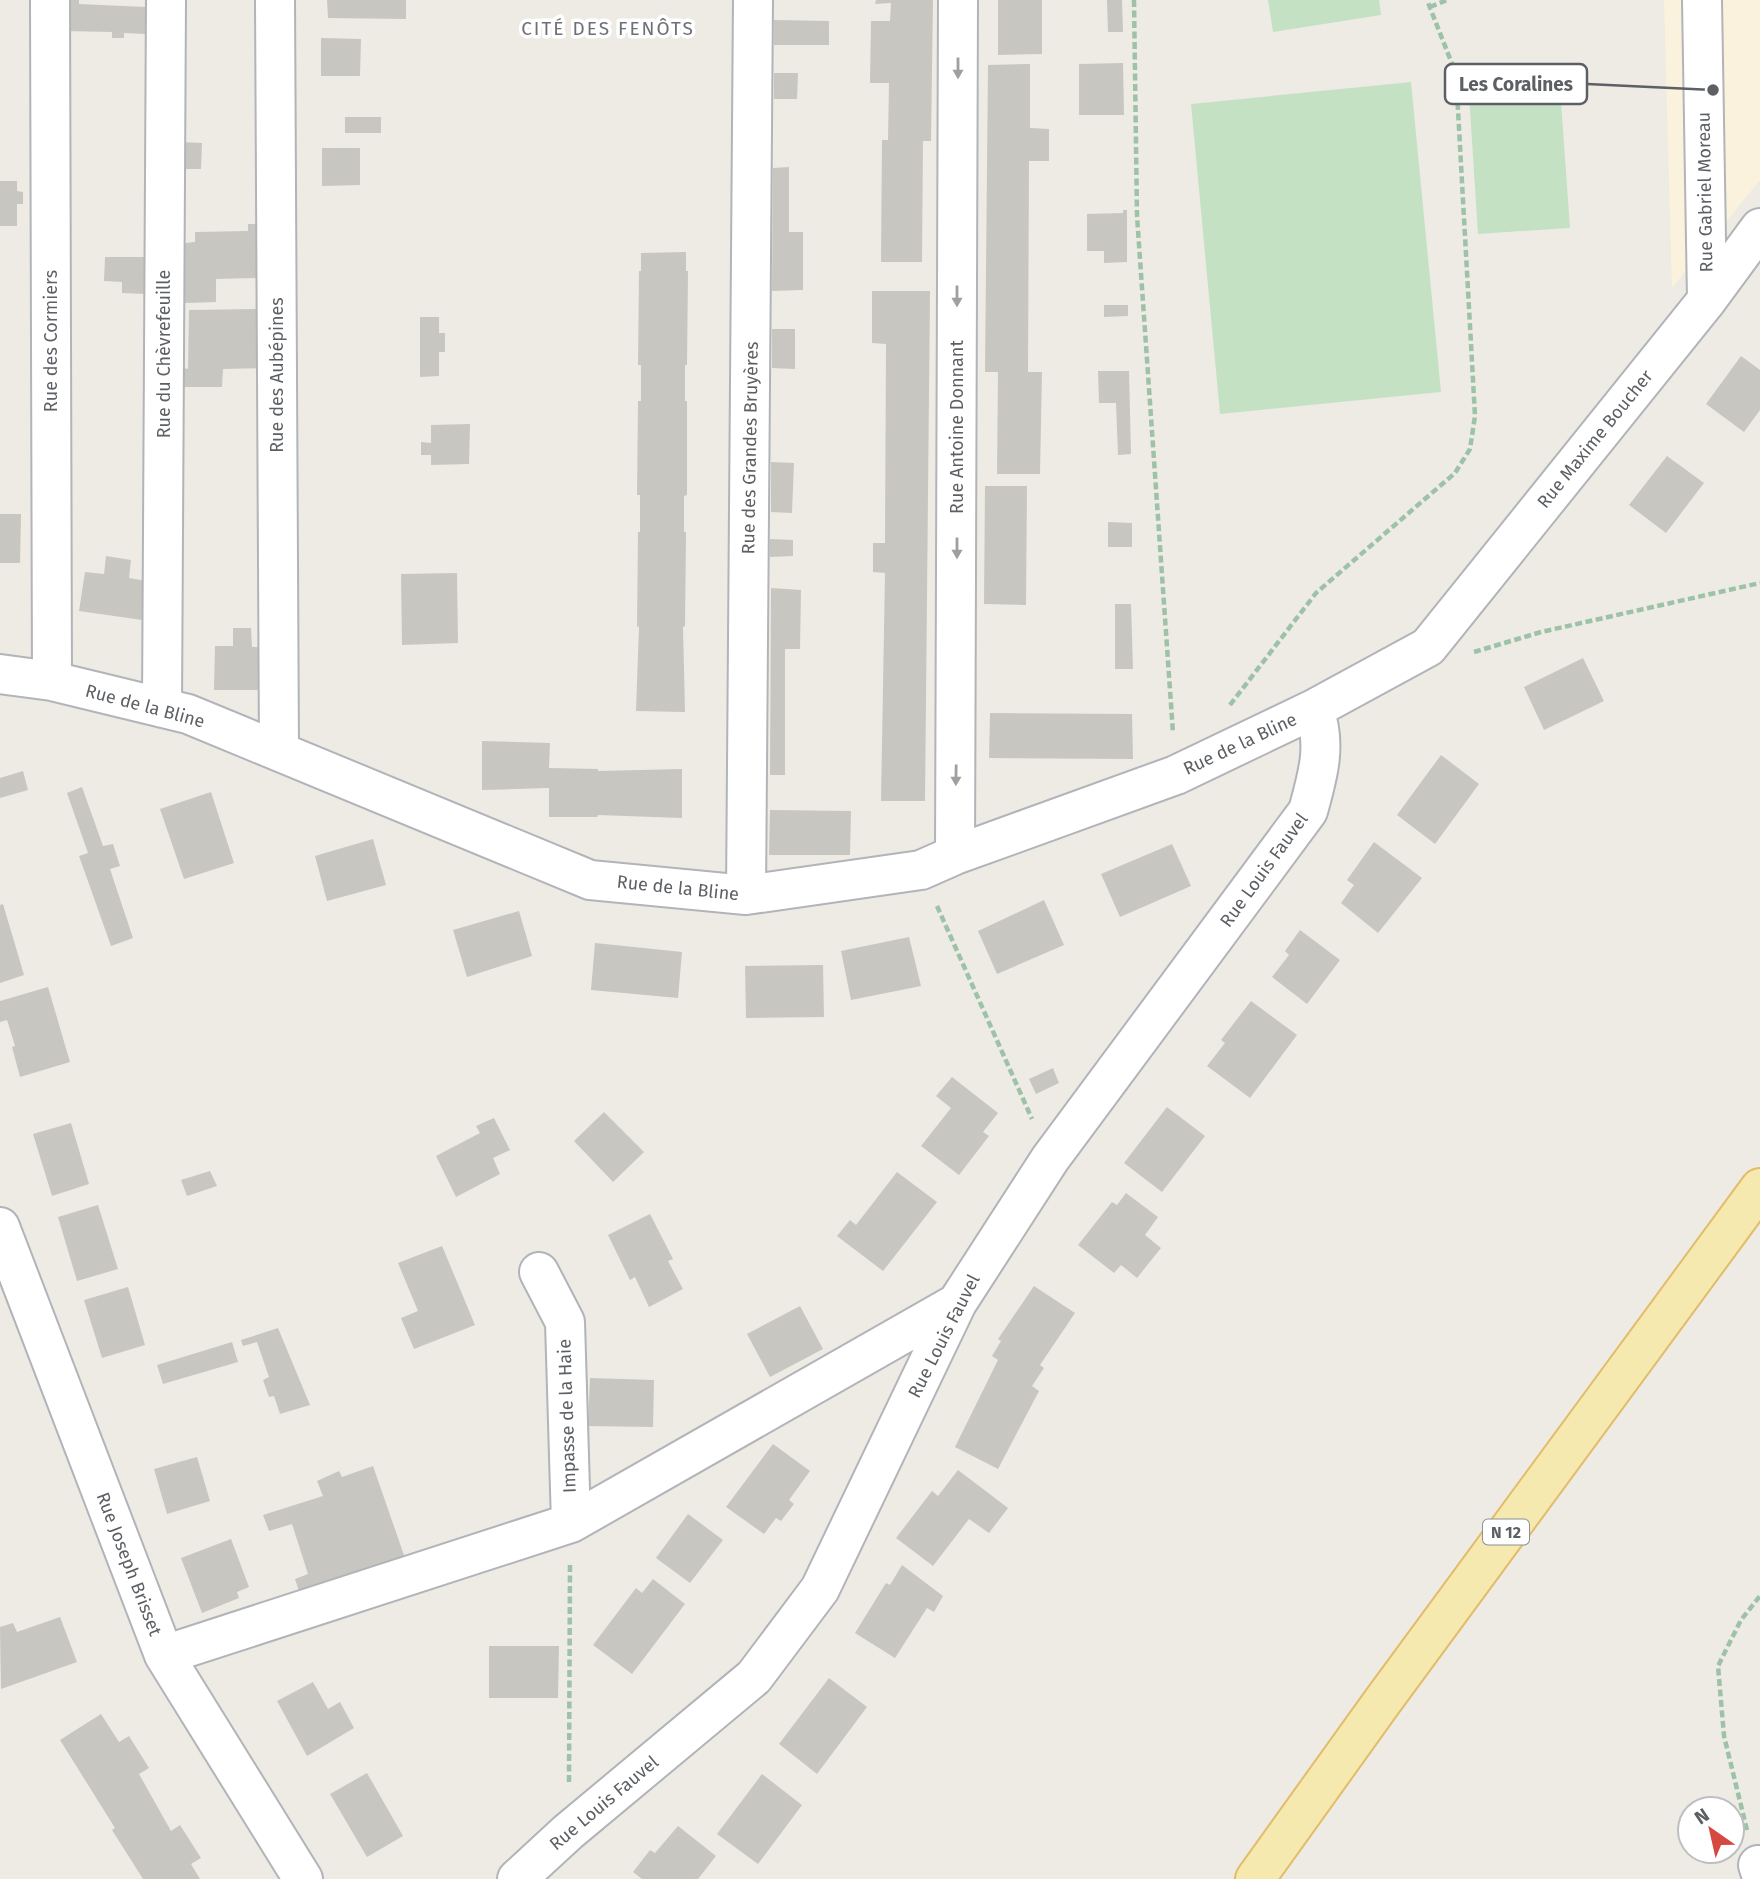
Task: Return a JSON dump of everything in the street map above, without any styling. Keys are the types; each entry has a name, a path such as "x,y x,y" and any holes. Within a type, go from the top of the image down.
{"main road":[{"name":"N 12","path":"1255,1879 1760,1188"}],"street":[{"name":"Rue des Cormiers","path":"50,0 52,681"},
{"name":"Rue du Chèvrefeuille","path":"162,708 166,0"},
{"name":"Rue des Aubépines","path":"275,0 279,751"},
{"name":"Rue des Grandes Bruyères","path":"746,895 753,0"},
{"name":"Rue Antoine Donnant","path":"955,855 958,0"},
{"name":"Rue Gabriel Moreau","path":"1702,0 1707,300"},
{"name":"Rue Maxime Boucher","path":"1428,648 1707,300 1760,228"},
{"name":"Rue de la Bline","path":"0,674 52,681 188,714 590,880 746,895 920,870 1176,775 1314,709 1428,648"},
{"name":"Rue Louis Fauvel","path":"517,1879 568,1832 754,1677 820,1589 957,1303 1049,1159 1308,811 1320,766 1320,726 1314,709"},
{"name":"Rue Joseph Brisset","path":"0,1227 164,1655 303,1879"},
{"name":"Impasse de la Haie","path":"539,1272 565,1322 571,1524"},
{"path":"164,1655 571,1524 957,1303"}],"path":[{"path":"1134,0 1136,216 1176,775"},
{"path":"1225,710 1315,593 1455,473 1470,449 1475,416 1456,74 1427,0"},
{"path":"1430,7 1447,0"},
{"path":"1428,648 1443,661 1541,632 1760,583"},
{"path":"920,870 1049,1159"},
{"path":"568,1832 571,1524"},
{"path":"1759,1868 1742,1813 1724,1736 1718,1666 1741,1620 1760,1596"}],"shaded area":[{"path":"1664,0 1760,0 1760,180 1672,288"}],"green space":[{"path":"1268,0 1379,0 1381,15 1273,32"},
{"path":"1559,73 1570,228 1478,234 1468,79"},
{"path":"1411,82 1441,392 1220,414 1191,104"}],"building":[{"path":"63,0 79,0 79,4 146,7 145,34 124,33 124,38 112,38 112,32 64,31"},
{"path":"327,0 406,0 406,19 328,18"},
{"path":"876,0 933,0 931,141 923,141 922,262 881,262 882,140 888,140 889,83 870,83 871,21 890,21 891,3 875,4"},
{"path":"998,0 1042,0 1042,54 998,55"},
{"path":"1107,0 1122,0 1123,32 1108,32"},
{"path":"774,20 829,21 829,45 774,45"},
{"path":"321,38 361,39 360,76 321,76"},
{"path":"1123,63 1124,115 1079,115 1079,64"},
{"path":"1030,64 1030,128 1049,129 1049,161 1029,161 1028,372 1042,372 1040,474 997,474 998,372 985,372 988,65"},
{"path":"774,73 798,73 797,99 774,99"},
{"path":"345,117 381,117 381,133 345,133"},
{"path":"180,142 202,143 201,169 179,169"},
{"path":"322,148 360,148 360,185 322,186"},
{"path":"789,167 789,232 803,232 803,290 772,291 773,168"},
{"path":"0,181 17,181 17,191 23,192 23,204 17,204 17,226 0,226"},
{"path":"1123,210 1127,210 1127,262 1104,263 1104,251 1087,251 1087,214 1123,213"},
{"path":"248,224 259,224 259,278 216,279 216,302 185,303 185,243 195,242 195,232 248,231"},
{"path":"686,252 687,495 684,496 686,532 683,627 685,712 636,711 640,532 640,495 637,495 638,401 641,401 641,365 638,365 639,271 641,253"},
{"path":"105,257 146,257 146,294 122,293 122,282 104,281"},
{"path":"872,291 930,291 925,801 881,801 885,573 873,572 873,543 885,543 886,344 872,343"},
{"path":"1104,305 1128,305 1128,316 1104,317"},
{"path":"262,309 262,368 223,369 222,387 176,387 175,366 188,369 189,310"},
{"path":"420,317 439,317 439,333 445,333 445,352 439,352 439,376 420,377"},
{"path":"772,329 795,329 795,369 772,368"},
{"path":"1741,356 1760,370 1760,410 1744,432 1706,404"},
{"path":"1098,371 1129,371 1131,454 1118,455 1116,403 1099,403"},
{"path":"470,424 469,464 431,465 431,455 421,455 421,442 431,443 431,425"},
{"path":"1667,456 1704,483 1666,533 1629,505"},
{"path":"771,462 794,463 792,513 771,512"},
{"path":"985,486 1027,486 1026,605 984,604"},
{"path":"0,514 21,514 20,563 0,563"},
{"path":"1108,522 1132,523 1132,547 1108,547"},
{"path":"770,539 793,540 793,556 770,557"},
{"path":"106,556 131,560 129,578 147,581 142,620 79,611 85,572 104,574"},
{"path":"457,573 458,643 402,645 401,574"},
{"path":"771,588 801,590 800,649 785,649 785,775 770,775"},
{"path":"1115,604 1131,604 1133,669 1115,669"},
{"path":"233,628 251,628 252,647 265,647 266,690 214,690 215,646 233,646"},
{"path":"1583,658 1604,701 1544,730 1524,687"},
{"path":"990,713 1132,714 1133,759 989,758"},
{"path":"482,741 550,743 549,768 598,771 682,769 682,818 598,815 549,817 549,788 482,790"},
{"path":"1441,755 1479,784 1435,844 1397,815"},
{"path":"23,771 28,790 0,798 0,778"},
{"path":"82,787 103,846 113,844 120,866 110,869 133,938 111,946 79,856 88,853 67,793"},
{"path":"211,792 234,863 184,879 160,809"},
{"path":"770,810 851,811 850,855 769,855"},
{"path":"373,839 386,885 327,901 315,856"},
{"path":"1374,842 1422,878 1378,933 1341,903 1354,885 1347,880"},
{"path":"1172,844 1191,886 1120,917 1101,874"},
{"path":"1044,900 1064,945 997,974 978,931"},
{"path":"3,904 24,975 0,983 0,905"},
{"path":"519,911 532,956 467,977 453,930"},
{"path":"1300,930 1340,960 1307,1004 1272,977 1289,955 1285,951"},
{"path":"909,937 921,986 851,1000 841,951"},
{"path":"595,943 682,952 678,998 591,990"},
{"path":"823,965 824,1017 746,1018 745,966"},
{"path":"48,987 70,1062 20,1077 7,1020 0,1022 0,1001"},
{"path":"1251,1001 1297,1035 1250,1098 1207,1066 1225,1043 1221,1040"},
{"path":"1053,1068 1059,1083 1036,1094 1029,1079"},
{"path":"952,1077 998,1113 983,1132 989,1136 959,1175 921,1146 951,1108 936,1096"},
{"path":"1167,1107 1205,1136 1162,1192 1124,1163"},
{"path":"604,1112 644,1152 613,1182 574,1141"},
{"path":"494,1118 510,1150 493,1158 500,1174 456,1197 436,1156 480,1133 476,1126"},
{"path":"71,1123 89,1184 52,1196 33,1134"},
{"path":"210,1171 217,1186 187,1196 181,1180"},
{"path":"897,1172 937,1202 883,1271 837,1236 850,1220 856,1225"},
{"path":"1126,1193 1158,1217 1145,1235 1161,1248 1137,1278 1121,1265 1114,1273 1078,1245 1112,1202 1117,1205"},
{"path":"98,1205 118,1269 77,1281 58,1217"},
{"path":"650,1214 673,1259 668,1261 683,1289 649,1307 635,1277 630,1280 608,1235"},
{"path":"442,1246 475,1325 414,1349 401,1318 418,1311 398,1263"},
{"path":"1034,1286 1075,1313 1040,1365 1044,1368 1032,1386 1039,1391 998,1469 955,1447 998,1360 992,1356 1001,1341 998,1339"},
{"path":"128,1287 145,1345 102,1358 84,1300"},
{"path":"800,1306 823,1349 770,1377 747,1334"},
{"path":"278,1328 310,1405 280,1414 274,1396 269,1397 263,1380 269,1377 257,1342 243,1346 241,1340"},
{"path":"232,1342 238,1362 163,1384 157,1365"},
{"path":"590,1378 654,1380 653,1427 588,1426"},
{"path":"773,1444 810,1471 789,1500 794,1504 781,1521 776,1518 764,1534 726,1507"},
{"path":"197,1457 210,1501 167,1514 154,1469"},
{"path":"373,1466 405,1558 300,1594 295,1579 308,1574 292,1524 269,1531 263,1515 323,1496 317,1481 339,1471 342,1477"},
{"path":"958,1470 1008,1508 989,1533 969,1519 933,1566 896,1538 932,1491 938,1496"},
{"path":"688,1514 723,1540 690,1583 656,1558"},
{"path":"231,1539 249,1587 237,1592 239,1598 202,1613 181,1558"},
{"path":"902,1565 943,1596 934,1612 927,1608 895,1658 855,1633 886,1583 890,1585"},
{"path":"653,1579 685,1604 632,1674 593,1645 636,1588 642,1593"},
{"path":"60,1617 77,1662 1,1689 0,1627 13,1623 17,1632"},
{"path":"489,1646 559,1646 558,1698 489,1698"},
{"path":"829,1678 867,1707 817,1774 779,1744"},
{"path":"313,1682 328,1709 340,1702 354,1728 307,1756 277,1701"},
{"path":"101,1714 119,1742 129,1736 149,1768 139,1774 171,1831 180,1825 201,1858 191,1864 200,1879 143,1879 112,1830 115,1828 60,1740"},
{"path":"367,1773 403,1836 367,1857 330,1794"},
{"path":"762,1774 802,1805 758,1864 717,1834"},
{"path":"678,1826 716,1856 698,1879 642,1879 633,1872 650,1850 655,1853"}],"place":[{"name":"Les Coralines","path":"1713,90"}],"district":[{"name":"CITÉ DES FENÔTS","path":"608,28"}]}
